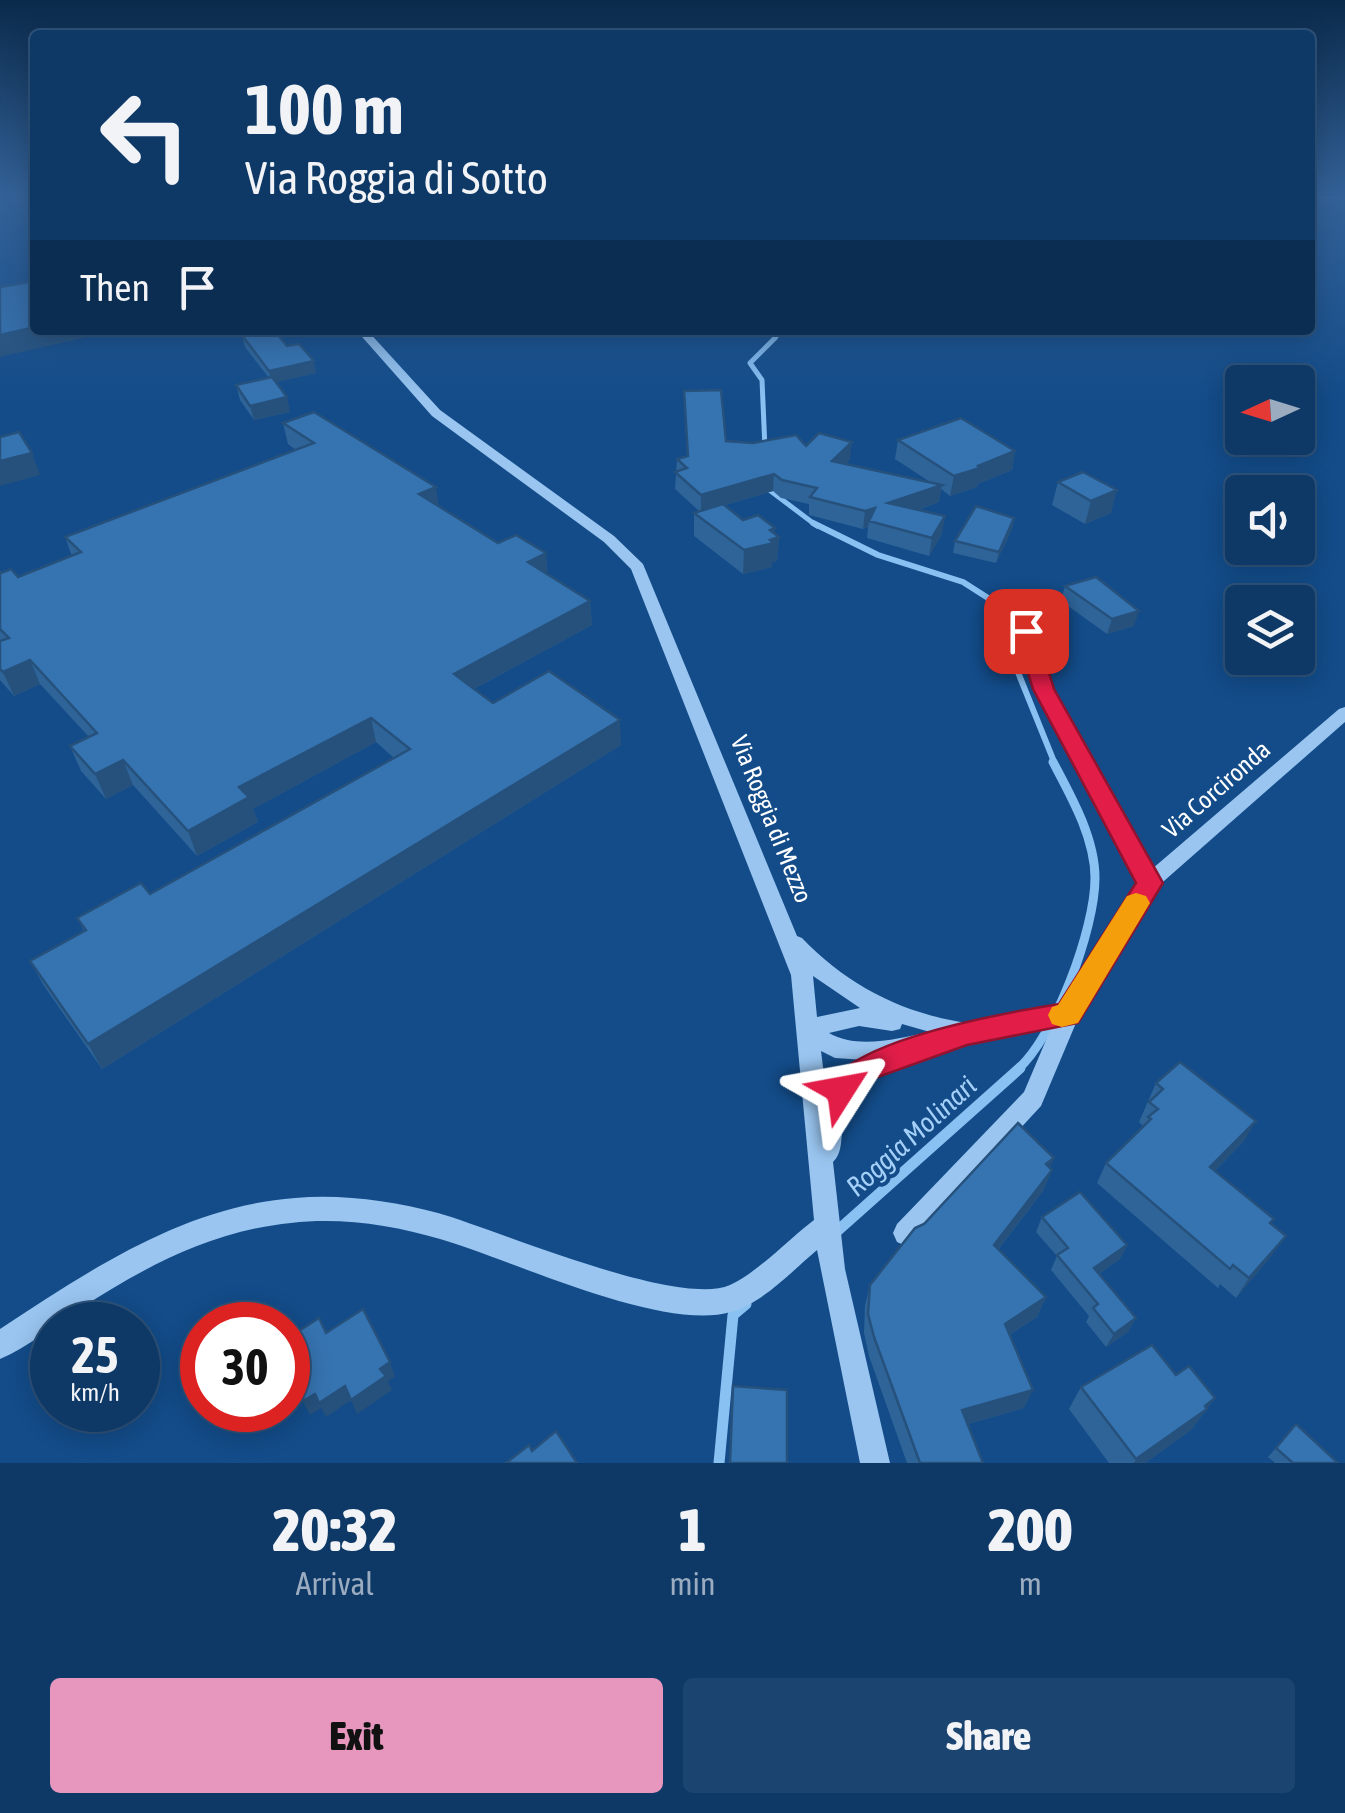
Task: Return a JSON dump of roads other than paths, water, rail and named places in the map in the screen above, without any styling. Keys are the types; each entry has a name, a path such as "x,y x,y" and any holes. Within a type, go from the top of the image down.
{"street":[{"name":"Via Roggia di Mezzo","path":"366,335 436,413 610,539 638,566 802,975 829,1236 875,1463"},
{"path":"1020,602 1044,689 1150,883"},
{"name":"Via Corcironda","path":"906,1233 1033,1099 1068,1014 1150,883 1345,713"},
{"path":"785,932 818,972 852,997 886,1012 966,1032"},
{"path":"808,1032 835,1048 858,1052 1068,1014"},
{"path":"808,1032 826,1022 854,1017 966,1032"},
{"path":"824,1193 830,1128 841,1090 862,1070 966,1032"},
{"path":"0,1345 176,1240 234,1220 291,1210 347,1210 409,1218 598,1280 691,1304 731,1298 829,1236"}],"waterway":[{"name":"Roggia Molinari","path":"765,449 762,380 750,363 778,335"},
{"name":"Roggia Molinari","path":"764,486 813,523"},
{"name":"Roggia Molinari","path":"813,523 878,555 963,582 988,598 1055,764"},
{"name":"Roggia Molinari","path":"813,523 817,526"},
{"name":"Roggia Molinari","path":"1017,1070 1058,1008 1080,952 1093,900 1091,848 1053,762"},
{"name":"Roggia Molinari","path":"835,1233 1020,1068"},
{"name":"Roggia Molinari","path":"719,1463 733,1315 746,1304"}]}
